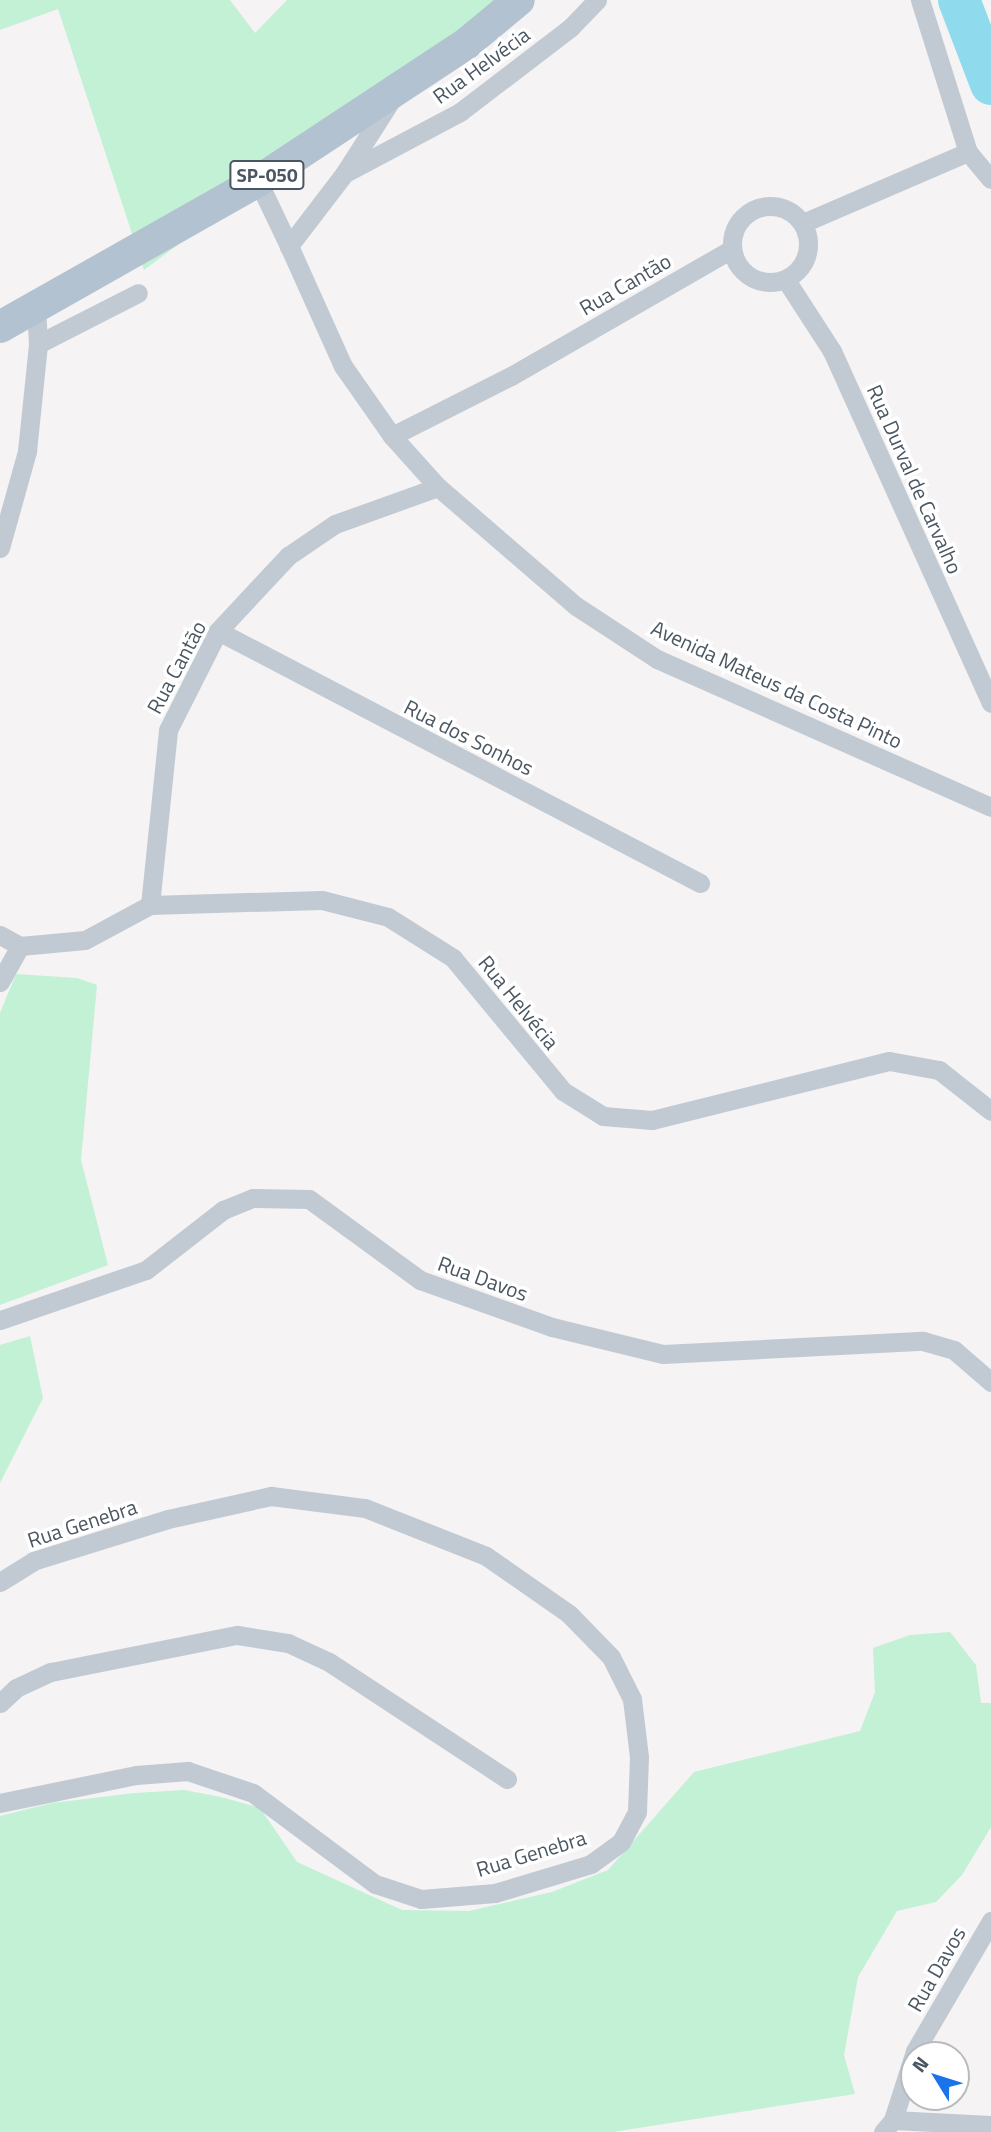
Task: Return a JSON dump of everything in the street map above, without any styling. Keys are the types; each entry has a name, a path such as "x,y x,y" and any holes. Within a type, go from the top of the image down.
{"main road":[{"name":"SP-050","path":"0,327 36,309 257,181 398,89 519,0"}],"street":[{"name":"Rua Helvécia","path":"344,174 460,112 570,28 597,0"},
{"path":"920,0 968,152 991,179"},
{"path":"289,246 344,174 398,89"},
{"path":"803,223 968,152"},
{"name":"Avenida Mateus da Costa Pinto","path":"257,181 343,366 392,436 438,487 576,606 657,659 991,807"},
{"path":"779,206 803,223 809,239 807,255 799,270 786,280 757,281 745,274 732,249 739,221 757,208 779,206"},
{"name":"Rua Cantão","path":"392,436 511,376 732,249"},
{"name":"Rua Durval de Carvalho","path":"786,280 832,351 990,699"},
{"path":"38,344 138,293"},
{"path":"0,548 27,451 38,344 36,309"},
{"name":"Rua Cantão","path":"150,905 168,730 218,631 288,556 335,524 438,487"},
{"name":"Rua dos Sonhos","path":"218,631 700,883"},
{"name":"Rua Helvécia","path":"20,946 85,940 150,905 322,900 388,917 453,958 563,1091 603,1116 652,1120 889,1061 939,1070 991,1111"},
{"path":"0,935 20,946 0,982"},
{"name":"Rua Davos","path":"0,1320 146,1270 223,1210 253,1198 309,1199 420,1280 552,1326 663,1354 923,1342 954,1350 991,1382"},
{"name":"Rua Genebra","path":"0,1582 33,1561 168,1519 271,1496 365,1508 486,1556 569,1614 611,1657 632,1699 639,1757 637,1812 621,1842 591,1864 495,1893 421,1899 375,1884 253,1793 188,1771 136,1775 0,1803"},
{"path":"0,1703 16,1688 51,1672 237,1634 288,1643 329,1662 507,1779"},
{"name":"Rua Davos","path":"888,2126 915,2051 991,1921"},
{"path":"888,2126 991,2125"}],"green space":[{"path":"0,0 230,0 255,33 287,0 507,0 144,270 58,9 0,30"},
{"path":"16,974 77,978 97,985 81,1160 108,1265 0,1305 0,1013"},
{"path":"30,1336 43,1398 0,1483 0,1345"},
{"path":"950,1632 976,1665 981,1703 991,1703 991,1827 962,1875 936,1902 897,1911 858,1977 844,2055 855,2094 613,2132 0,2132 0,1816 52,1803 135,1793 184,1790 221,1797 260,1808 297,1862 402,1910 469,1911 552,1892 608,1870 694,1772 860,1731 875,1692 873,1648 910,1635"}],"waterway":[{"path":"959,0 991,84"}]}
